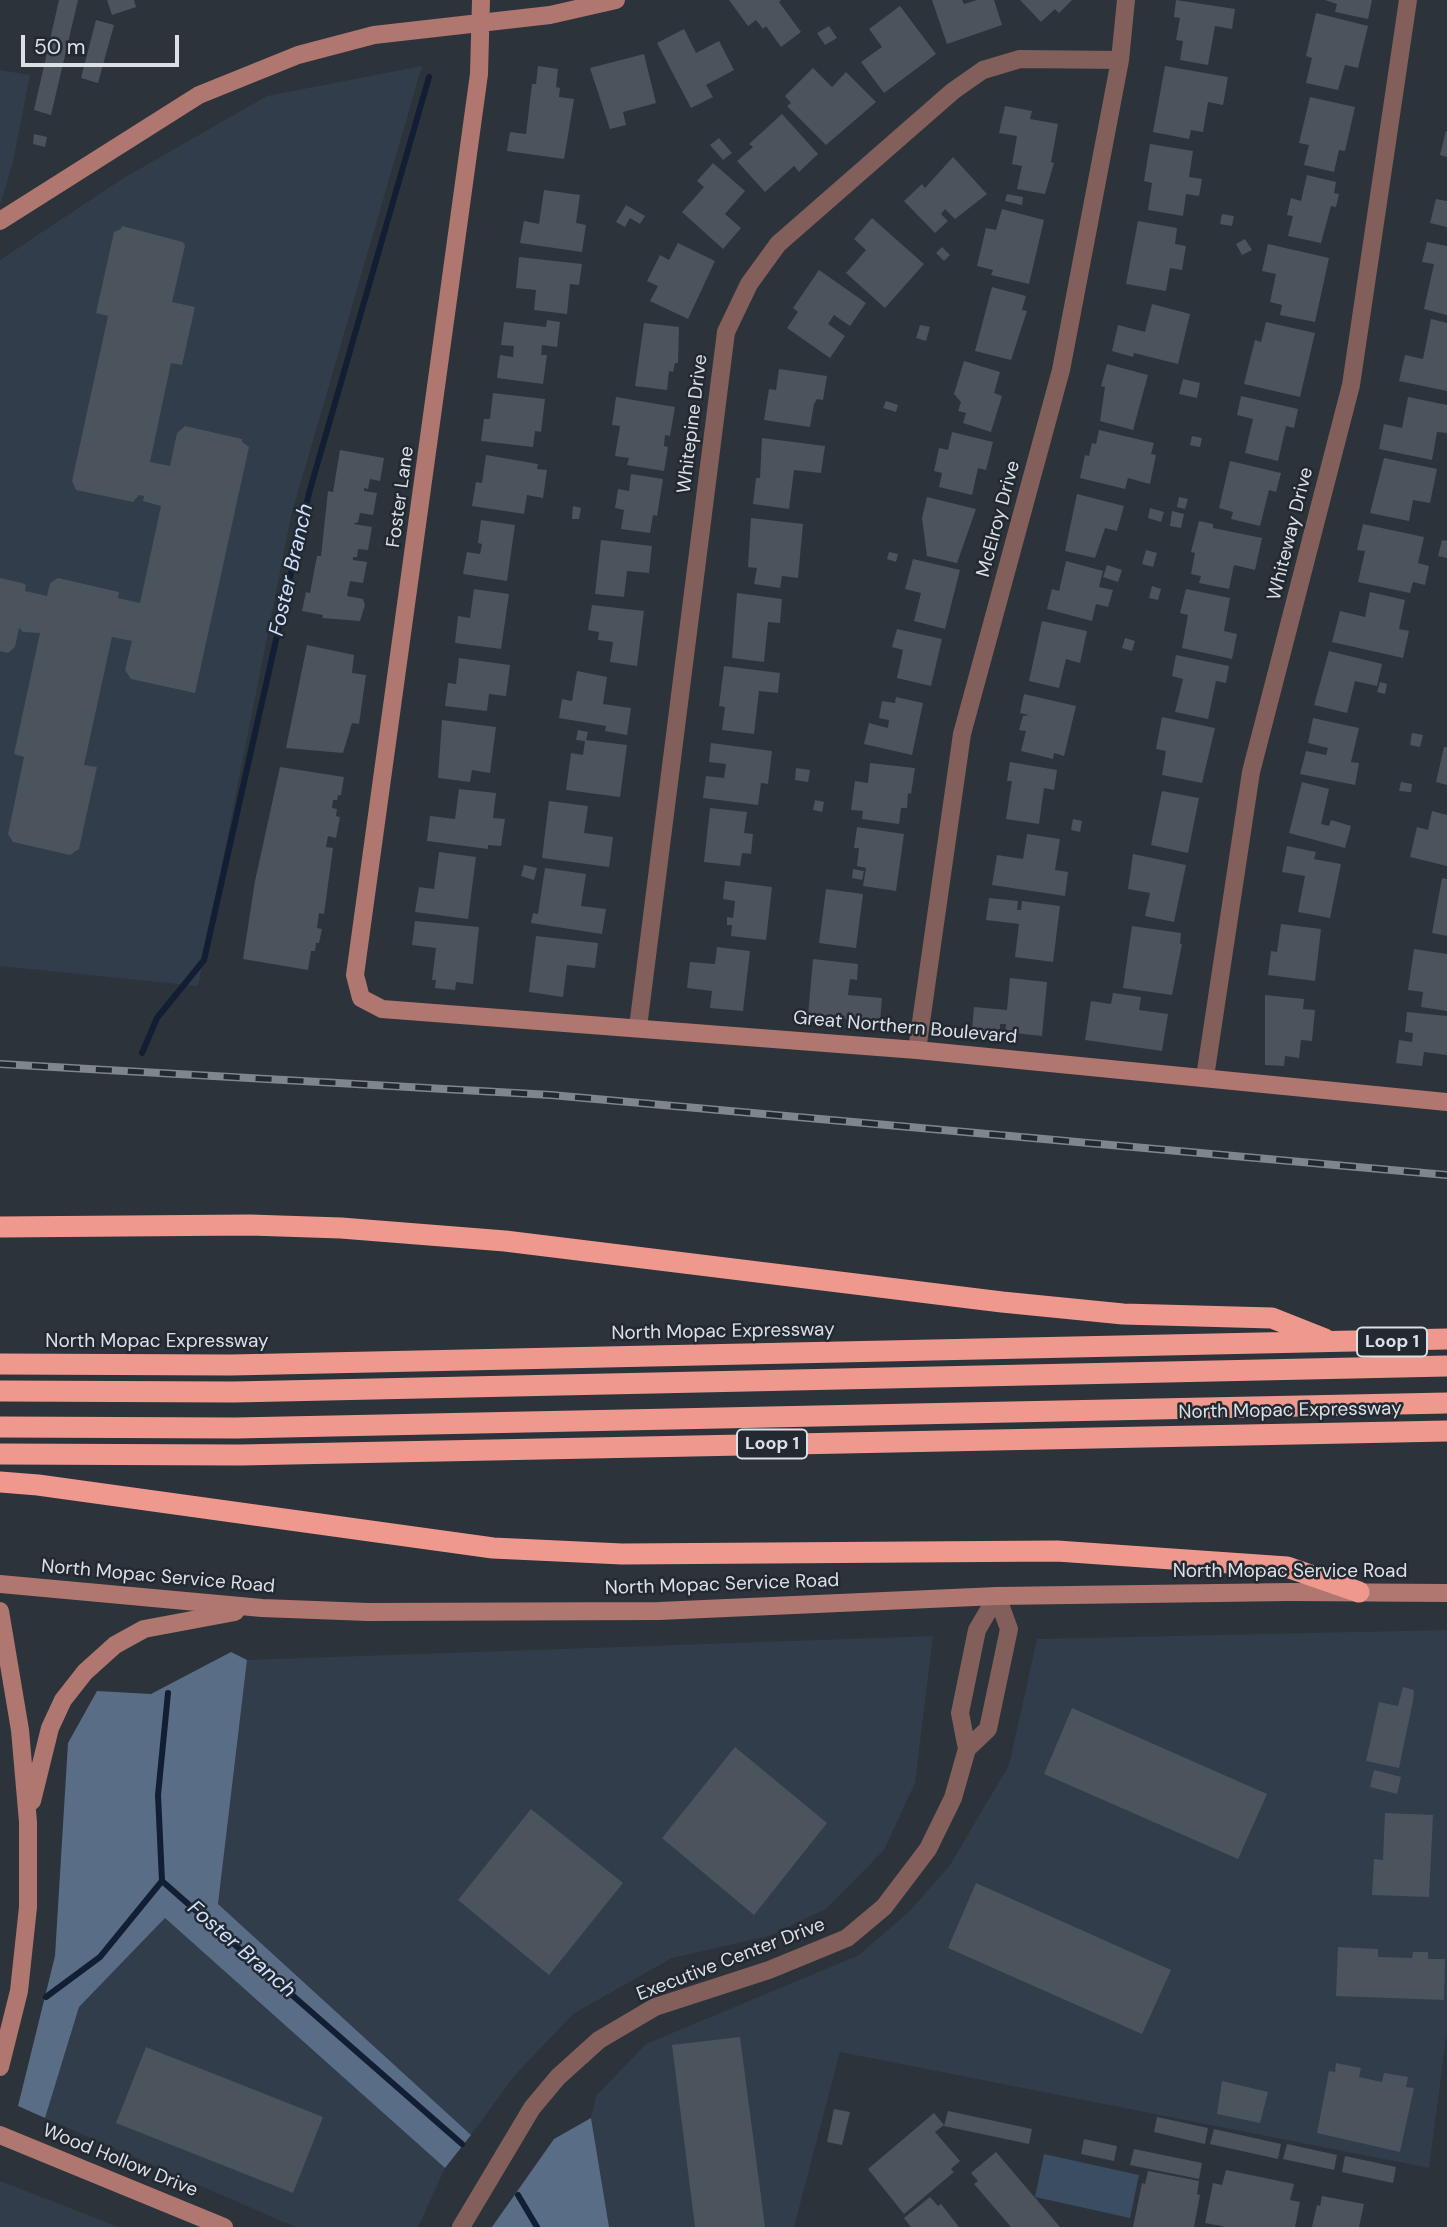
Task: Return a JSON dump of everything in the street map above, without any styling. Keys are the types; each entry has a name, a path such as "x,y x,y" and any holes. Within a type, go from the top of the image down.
{"highway":[{"path":"0,1227 250,1225 341,1228 491,1240 1002,1302 1123,1314 1272,1318 1337,1344"},
{"name":"North Mopac Expressway","path":"0,1364 231,1365 1337,1344 1447,1339"},
{"path":"0,1391 234,1392 1447,1366"},
{"path":"0,1427 236,1428 1447,1402"},
{"name":"North Mopac Expressway","path":"0,1454 240,1455 1447,1431"},
{"path":"0,1482 493,1548 622,1555 1057,1551 1287,1567 1359,1592"}],"street":[{"name":"Foster Lane","path":"361,999 355,975 478,85 481,0"},
{"path":"0,221 47,194 155,121 199,95 298,55 374,35 582,10 616,0"},
{"name":"McElroy Drive","path":"917,1050 962,734 1061,370 1120,60 1126,0"},
{"name":"Whiteway Drive","path":"1205,1077 1251,772 1351,386 1408,0"},
{"name":"Whitepine Drive","path":"638,1027 726,332 749,284 778,244 953,91 982,71 1020,59 1120,60"},
{"name":"Great Northern Boulevard","path":"361,999 382,1009 917,1050 1447,1102"},
{"name":"North Mopac Service Road","path":"0,1584 262,1608 368,1612 659,1611 997,1596 1447,1593"},
{"name":"Executive Center Drive","path":"461,2227 532,2108 558,2077 600,2040 655,2007 769,1970 847,1938 884,1907 928,1849 953,1798 967,1749 960,1713 974,1642 977,1630 997,1596"},
{"name":"Executive Center Drive","path":"967,1749 988,1728 1009,1629 997,1596"},
{"path":"28,1822 44,1749 64,1700 85,1672 114,1644 144,1629 262,1608"},
{"path":"0,1611 20,1730 28,1822 28,1908 19,1991 0,2067"},
{"name":"Wood Hollow Drive","path":"0,2135 224,2227"}],"shaded area":[{"path":"422,66 291,516 198,986 0,966 0,260 122,179 267,96"},
{"path":"0,70 30,75 13,162 0,205"},
{"path":"1447,1630 1447,2031 1429,2168 840,2052 794,2227 609,2227 591,2118 596,2096 646,2044 859,1955 910,1911 950,1865 1009,1765 1037,1639"},
{"path":"933,1636 915,1783 884,1850 826,1909 769,1936 672,1958 573,2014 515,2075 471,2135 218,1904 247,1660"},
{"path":"231,1652 247,1660 218,1904 471,2135 445,2168 165,1918 79,2007 45,2118 18,2106 55,1956 68,1743 97,1691 151,1694"},
{"path":"165,1918 445,2168 418,2227 295,2227 45,2118 79,2007"},
{"path":"591,2118 609,2227 492,2227 554,2139"},
{"path":"1044,2154 1139,2175 1130,2218 1035,2197"},
{"path":"0,2181 119,2227 0,2227"}],"building":[{"path":"59,0 78,0 51,115 34,110"},
{"path":"107,0 134,0 136,7 112,15"},
{"path":"729,0 781,0 779,2 801,32 781,47 766,26 763,29 756,20 748,26"},
{"path":"932,0 962,0 964,4 977,0 994,0 1002,25 947,44"},
{"path":"1020,0 1072,0 1059,13 1055,9 1041,22"},
{"path":"1176,0 1235,9 1232,29 1215,26 1208,65 1180,60 1183,41 1176,40 1180,18 1174,17"},
{"path":"1325,0 1372,0 1368,19 1335,12 1337,4"},
{"path":"900,6 936,54 884,93 861,62 882,47 869,29"},
{"path":"1316,13 1368,26 1358,68 1345,65 1338,90 1306,83 1312,58 1306,56"},
{"path":"96,20 114,25 98,83 81,78"},
{"path":"829,26 837,38 825,45 817,33"},
{"path":"684,29 696,53 719,41 734,70 706,85 713,97 691,108 657,43"},
{"path":"644,54 656,103 623,112 626,125 610,129 590,68"},
{"path":"538,66 558,69 556,87 560,88 559,97 574,99 564,159 507,151 510,132 526,134 532,84 536,84"},
{"path":"1165,66 1228,77 1223,105 1208,102 1203,132 1191,130 1189,139 1153,132"},
{"path":"813,68 832,87 846,72 876,102 826,145 787,106 791,103 785,96"},
{"path":"1310,97 1355,107 1345,151 1339,150 1334,172 1304,165 1309,145 1299,143"},
{"path":"1005,106 1032,111 1030,119 1058,124 1051,162 1054,163 1045,194 1017,189 1022,166 1012,164 1017,136 999,133"},
{"path":"782,114 818,154 799,172 794,166 765,192 737,161 753,147 749,144"},
{"path":"1447,131 1447,157 1440,155"},
{"path":"34,134 47,137 45,147 33,144"},
{"path":"719,138 732,153 723,160 710,145"},
{"path":"1150,144 1193,151 1189,177 1202,179 1199,196 1186,194 1183,216 1148,210 1152,183 1144,181"},
{"path":"953,157 987,194 955,219 945,209 941,214 948,221 935,233 904,201 922,184 925,188"},
{"path":"713,163 745,191 725,214 741,228 723,249 682,212 704,187 697,181"},
{"path":"1307,175 1336,182 1334,193 1339,194 1336,207 1331,206 1321,243 1288,236 1293,216 1287,215 1291,198 1301,201"},
{"path":"544,190 580,195 576,223 586,225 582,252 520,243 524,221 539,224"},
{"path":"1007,194 1023,197 1022,205 1005,201"},
{"path":"1436,199 1447,201 1447,227 1430,223"},
{"path":"626,205 645,216 640,224 630,218 625,227 616,222"},
{"path":"1002,209 1044,220 1029,284 991,275 993,270 977,266 986,228 996,230"},
{"path":"1222,214 1234,216 1232,226 1220,224"},
{"path":"872,218 924,264 885,308 846,273 866,250 854,239"},
{"path":"1138,221 1177,228 1175,244 1186,246 1182,270 1170,268 1166,291 1126,284"},
{"path":"122,226 183,242 185,246 172,302 195,307 182,365 171,363 150,462 170,466 177,433 185,426 242,439 249,447 195,693 131,679 125,670 132,641 112,637 84,765 97,767 79,849 70,855 13,842 8,834 24,757 14,754 40,633 23,632 19,628 15,647 8,653 0,651 0,578 26,585 25,591 47,596 50,583 58,578 119,592 118,598 140,603 161,506 143,501 144,496 139,495 133,502 76,490 72,481 108,316 96,313 114,232"},
{"path":"1245,239 1252,250 1242,255 1236,244"},
{"path":"1427,242 1447,246 1447,315 1424,309 1434,264 1422,262"},
{"path":"678,243 715,261 688,319 650,301 658,286 647,281 660,255 669,260"},
{"path":"1268,244 1329,258 1315,322 1280,315 1282,305 1270,302 1276,274 1262,271"},
{"path":"942,247 950,255 944,261 936,253"},
{"path":"519,257 582,264 579,285 570,284 567,314 534,310 536,290 516,288"},
{"path":"819,270 866,303 850,326 834,315 828,324 845,336 830,358 787,328 798,312 793,308"},
{"path":"992,287 1026,296 1022,310 1027,311 1011,360 975,351"},
{"path":"1152,304 1190,314 1178,364 1134,353 1133,357 1112,351 1118,325 1145,332"},
{"path":"1431,319 1447,323 1447,391 1399,381 1405,355 1423,359"},
{"path":"547,320 560,322 557,347 542,345 541,355 547,355 543,384 497,378 500,355 513,357 514,346 501,345 504,322 546,327"},
{"path":"1266,322 1315,333 1300,397 1244,384 1255,340 1261,342"},
{"path":"644,323 679,327 678,363 675,363 673,372 669,371 667,390 635,386"},
{"path":"920,325 930,327 926,341 916,338"},
{"path":"964,361 1000,372 994,393 1002,396 991,432 963,423 966,413 958,411 961,402 954,394"},
{"path":"1107,364 1148,375 1133,430 1100,421 1105,387 1101,386"},
{"path":"779,369 827,376 823,400 817,399 814,404 810,427 764,420 769,389 776,390"},
{"path":"1183,379 1200,383 1197,398 1179,394"},
{"path":"493,393 545,399 541,432 535,431 533,447 481,441 484,419 490,419"},
{"path":"1241,396 1298,409 1294,428 1286,426 1278,461 1245,453 1253,419 1237,415"},
{"path":"616,397 675,407 670,436 665,435 664,446 668,447 664,471 627,465 629,458 615,456 620,426 612,425"},
{"path":"1408,397 1447,405 1447,433 1437,432 1432,460 1379,449 1384,424 1402,428"},
{"path":"886,401 898,405 896,412 883,408"},
{"path":"1099,430 1154,443 1151,454 1156,455 1150,484 1128,478 1125,489 1080,478 1085,455 1089,456 1092,443 1096,444"},
{"path":"952,432 993,442 986,470 978,468 972,495 939,487 942,473 934,471 939,448 948,450"},
{"path":"1192,436 1202,438 1200,447 1190,445"},
{"path":"762,438 825,446 821,473 794,470 789,509 753,504 756,478 760,478"},
{"path":"340,450 384,458 380,481 370,479 368,489 364,488 364,491 377,493 373,515 360,513 358,522 353,524 372,527 368,550 358,549 357,557 353,557 353,560 367,562 363,583 350,581 347,596 363,599 365,605 360,621 322,618 323,615 302,611 306,592 310,593 317,556 321,556 328,491 333,492"},
{"path":"486,455 538,464 537,469 547,470 543,498 527,495 524,514 472,506 476,482 482,483"},
{"path":"1384,458 1437,469 1430,503 1413,500 1409,521 1370,513"},
{"path":"1230,461 1281,473 1276,492 1269,490 1260,526 1231,519 1233,512 1219,508"},
{"path":"631,474 663,479 657,516 653,515 650,533 621,529 624,510 615,508 618,489 629,491"},
{"path":"1077,494 1124,506 1117,531 1105,528 1095,558 1065,551"},
{"path":"927,497 976,509 957,563 927,556 922,518"},
{"path":"1179,497 1188,499 1185,509 1177,507"},
{"path":"573,506 581,508 579,519 572,519"},
{"path":"1150,508 1164,512 1161,522 1148,518"},
{"path":"1172,511 1184,514 1181,528 1170,526"},
{"path":"751,518 803,524 798,578 782,576 780,588 754,584 757,568 748,567"},
{"path":"481,520 515,525 507,581 463,574 467,552 480,554 482,544 478,543"},
{"path":"1199,521 1213,524 1213,528 1262,538 1255,570 1234,565 1229,589 1199,583 1201,576 1191,574 1195,553 1191,552"},
{"path":"1363,524 1424,537 1418,563 1429,566 1425,585 1413,582 1410,593 1358,582 1365,551 1357,550"},
{"path":"601,540 652,546 649,573 627,571 624,597 595,594"},
{"path":"1442,540 1447,541 1447,558 1438,556"},
{"path":"1146,550 1157,553 1153,567 1142,564"},
{"path":"889,552 898,554 896,562 887,559"},
{"path":"913,559 960,570 945,629 914,621 921,593 905,589"},
{"path":"1066,561 1103,571 1099,587 1113,590 1108,607 1096,604 1092,621 1047,609 1052,589 1059,591"},
{"path":"1107,565 1122,570 1118,582 1103,577"},
{"path":"1152,586 1161,589 1158,600 1149,598"},
{"path":"474,589 509,594 501,649 455,643 458,616 470,618"},
{"path":"1186,589 1230,598 1224,631 1237,634 1232,659 1182,648 1188,615 1180,613"},
{"path":"1370,592 1405,600 1399,629 1409,631 1403,658 1332,642 1340,611 1365,617"},
{"path":"737,593 782,599 780,623 768,622 764,662 732,658"},
{"path":"592,605 644,611 637,666 610,662 613,642 598,640 599,632 588,630"},
{"path":"1042,621 1087,631 1080,663 1066,659 1059,688 1029,681"},
{"path":"897,629 942,639 931,686 897,678 903,650 892,647"},
{"path":"1125,638 1135,641 1132,651 1122,648"},
{"path":"307,645 354,655 352,673 366,675 359,724 352,723 343,753 286,748"},
{"path":"1329,651 1382,664 1377,686 1355,681 1347,713 1314,705"},
{"path":"1176,655 1229,666 1226,683 1216,681 1208,719 1175,712 1183,679 1172,676"},
{"path":"459,658 510,665 506,696 489,694 487,711 445,706 448,683 456,684"},
{"path":"724,666 780,673 778,693 759,691 754,734 722,730 725,707 719,706"},
{"path":"577,671 607,677 603,704 631,708 627,735 605,731 606,726 559,718 562,699 572,701"},
{"path":"1380,682 1387,684 1385,694 1377,692"},
{"path":"1024,694 1076,706 1064,756 1054,753 1053,759 1021,751 1026,731 1019,730 1023,716 1029,715 1020,713"},
{"path":"896,697 923,703 912,755 864,744 869,723 888,728 889,720 879,718 882,701 895,703"},
{"path":"1162,717 1215,728 1202,783 1162,775 1166,751 1156,749"},
{"path":"1313,718 1359,728 1351,762 1359,763 1355,785 1300,774 1306,751 1326,755 1328,748 1308,743"},
{"path":"442,720 496,727 490,773 472,770 470,782 438,778"},
{"path":"578,730 588,732 586,740 627,745 620,797 566,790 571,753 583,755 585,741 576,740"},
{"path":"1412,733 1423,735 1420,747 1410,745"},
{"path":"711,743 772,751 768,784 761,783 758,805 703,798 706,776 724,778 726,764 709,762"},
{"path":"1444,747 1447,747 1447,785 1436,782"},
{"path":"1010,762 1057,770 1054,790 1044,788 1039,824 1006,819 1012,781 1007,781"},
{"path":"870,763 915,768 907,808 901,808 899,824 862,819 863,811 851,810 855,781 868,783"},
{"path":"280,767 344,777 341,795 338,795 337,800 333,800 332,808 337,809 336,816 340,817 336,838 328,836 326,847 333,848 324,914 319,913 317,928 322,929 315,951 311,951 308,970 243,959 255,881"},
{"path":"796,768 810,770 808,782 795,780"},
{"path":"1302,782 1329,789 1321,824 1329,826 1331,820 1351,826 1345,848 1289,833"},
{"path":"1401,782 1412,784 1411,792 1399,791"},
{"path":"459,789 496,793 493,818 505,819 501,846 488,845 488,849 427,841 430,816 455,819"},
{"path":"1162,791 1199,798 1188,853 1151,845"},
{"path":"815,800 824,802 822,812 813,810"},
{"path":"549,801 588,806 584,833 613,837 609,867 542,858"},
{"path":"710,808 747,812 744,833 753,834 751,854 742,853 740,866 704,862"},
{"path":"1432,811 1447,815 1447,866 1410,857 1417,827 1428,830"},
{"path":"1073,819 1082,821 1080,832 1071,830"},
{"path":"857,827 904,834 896,891 863,886 866,868 857,866 859,848 854,848"},
{"path":"1027,834 1060,839 1055,870 1068,872 1065,896 992,885 997,855 1023,859"},
{"path":"1287,846 1316,852 1314,859 1341,864 1330,918 1298,912 1305,876 1282,872"},
{"path":"439,852 476,857 468,919 415,912 419,887 434,889"},
{"path":"1133,854 1186,865 1174,922 1145,916 1150,893 1128,889"},
{"path":"524,865 537,868 534,880 521,876"},
{"path":"545,868 586,874 581,906 606,909 602,934 531,923 533,913 538,914"},
{"path":"853,869 864,871 862,880 852,878"},
{"path":"1442,878 1447,879 1447,936 1432,933"},
{"path":"725,881 772,887 766,940 731,936 732,925 727,925 727,917 733,918 735,901 723,899"},
{"path":"826,889 863,894 856,948 819,943"},
{"path":"989,898 1018,901 1017,910 1021,910 1022,901 1060,906 1053,962 1015,957 1019,924 986,920"},
{"path":"415,921 479,927 473,984 456,982 455,990 435,988 436,980 432,980 436,948 412,945"},
{"path":"1281,924 1321,929 1315,981 1268,975 1271,951 1277,952"},
{"path":"1132,926 1181,933 1182,944 1172,995 1123,988"},
{"path":"536,936 598,943 595,968 567,965 563,997 529,992"},
{"path":"717,947 750,951 743,1011 710,1008 712,991 687,988 690,962 715,964"},
{"path":"1414,949 1447,954 1447,1011 1421,1007 1423,992 1408,990"},
{"path":"813,959 858,964 857,980 850,979 848,995 882,998 880,1022 808,1016"},
{"path":"1010,978 1047,982 1042,1036 1005,1032 1006,1024 1000,1024 1000,1032 972,1030 974,1007 1007,1010"},
{"path":"1113,993 1141,997 1139,1010 1168,1014 1162,1051 1085,1040 1091,1001 1111,1004"},
{"path":"1265,995 1304,999 1303,1009 1315,1010 1312,1041 1301,1040 1299,1058 1285,1056 1284,1066 1265,1065"},
{"path":"1407,1012 1447,1016 1447,1055 1424,1052 1422,1066 1396,1063 1399,1040 1412,1042 1413,1033 1405,1032"},
{"path":"1403,1687 1414,1690 1399,1768 1366,1761 1379,1702 1398,1706"},
{"path":"1072,1708 1267,1794 1238,1859 1044,1774"},
{"path":"735,1747 827,1823 754,1915 662,1838"},
{"path":"1374,1770 1401,1777 1397,1794 1370,1787"},
{"path":"531,1809 623,1883 549,1975 458,1900"},
{"path":"1385,1813 1433,1815 1429,1897 1372,1895 1374,1859 1383,1860"},
{"path":"976,1883 1171,1970 1142,2034 948,1948"},
{"path":"1338,1947 1378,1949 1378,1957 1412,1958 1413,1952 1428,1952 1428,1959 1445,1959 1444,2000 1336,1996"},
{"path":"740,2037 765,2227 695,2227 672,2045"},
{"path":"146,2047 323,2117 293,2193 116,2123"},
{"path":"1336,2063 1361,2068 1359,2077 1382,2082 1384,2073 1408,2077 1406,2087 1414,2088 1400,2152 1317,2133 1329,2071 1335,2072"},
{"path":"1222,2081 1268,2092 1260,2123 1217,2114"},
{"path":"834,2109 850,2112 842,2145 827,2142"},
{"path":"948,2111 1032,2129 1029,2144 944,2126"},
{"path":"934,2113 944,2125 935,2132 960,2161 951,2169 954,2172 904,2214 868,2169"},
{"path":"1157,2117 1208,2128 1205,2144 1154,2132"},
{"path":"1214,2129 1281,2144 1278,2159 1210,2144"},
{"path":"1084,2139 1117,2146 1114,2161 1081,2154"},
{"path":"1287,2144 1337,2155 1334,2170 1283,2159"},
{"path":"1134,2149 1202,2163 1199,2179 1130,2165"},
{"path":"996,2152 1060,2227 1011,2227 974,2184 978,2181 971,2173"},
{"path":"1345,2156 1396,2167 1393,2183 1342,2172"},
{"path":"1226,2170 1294,2184 1290,2200 1300,2202 1295,2227 1226,2227 1205,2223 1213,2183 1222,2185"},
{"path":"1148,2171 1199,2181 1197,2194 1200,2195 1194,2227 1133,2227 1142,2183 1145,2184"},
{"path":"1322,2196 1364,2204 1359,2227 1312,2227"},
{"path":"930,2197 938,2206 941,2204 959,2227 911,2227 904,2218"}],"waterway":[{"name":"Foster Branch","path":"142,1053 157,1018 204,960 309,493 429,77"},
{"name":"Foster Branch","path":"168,1693 158,1795 162,1881 462,2144"},
{"path":"46,1997 100,1957 162,1881"},
{"name":"Foster Branch","path":"518,2195 537,2227"}],"railway":[{"path":"0,1064 551,1095 1447,1175"}]}
